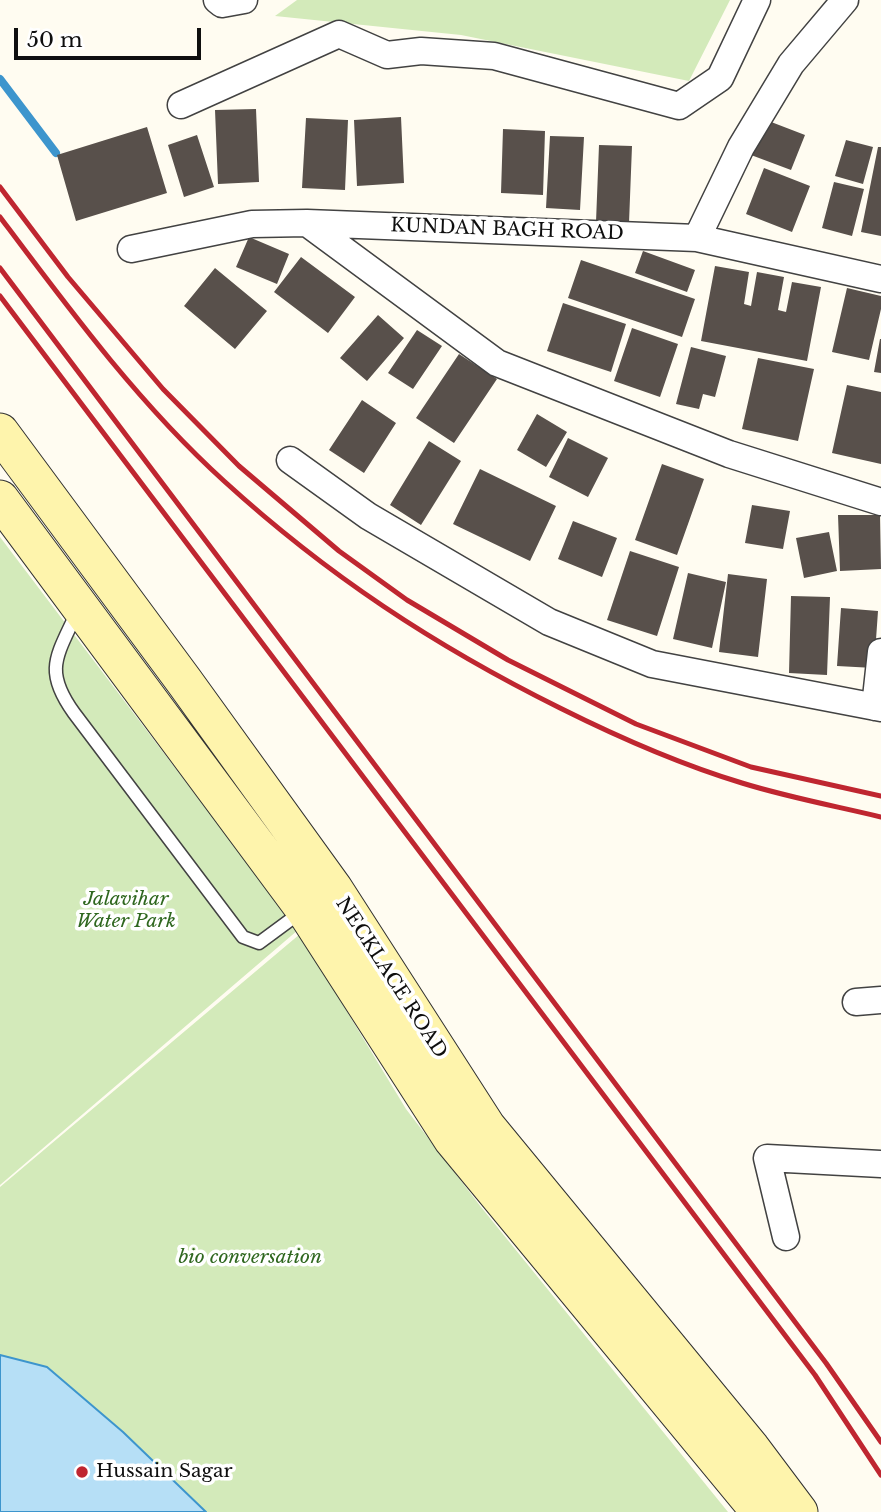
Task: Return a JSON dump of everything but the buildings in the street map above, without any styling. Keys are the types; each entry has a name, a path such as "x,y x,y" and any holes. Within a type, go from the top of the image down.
{"main road":[{"name":"NECKLACE ROAD","path":"0,432 11,469 78,536 334,889 487,1127 751,1448 799,1512"},
{"name":"NECKLACE ROAD","path":"0,499 304,909 452,1139 760,1512"},
{"path":"47,560 78,536"}],"street":[{"path":"217,0 222,4 244,0"},
{"path":"181,105 339,34 387,55 421,51 494,56 678,106 720,78 757,0"},
{"path":"698,238 741,147 791,64 845,0"},
{"path":"307,223 497,363 729,454 881,502"},
{"name":"KUNDAN BAGH ROAD","path":"131,248 252,224 307,223 698,238 881,279"},
{"path":"290,460 368,516 549,622 652,664 878,708 881,652"},
{"path":"786,1237 767,1158 881,1164"}],"lane":[{"path":"80,606 58,652 54,667 60,693 74,713 243,937 259,943 304,909"}],"green space":[{"path":"297,0 730,0 689,81 461,35 275,16"},
{"name":"Jalavihar Water Park","path":"0,537 298,930 0,1185"},
{"name":"bio conversation","path":"300,934 406,1109 481,1207 728,1512 206,1512 123,1433 0,1355 0,1187"}],"water":[{"name":"Hussain Sagar","path":"0,1355 47,1367 123,1432 206,1512 0,1512"}],"waterway":[{"path":"0,79 56,153"}],"railway":[{"path":"0,187 68,277 163,389 239,466 339,551 407,600 508,660 636,724 751,767 881,796"},
{"path":"0,217 106,355 193,451 302,547 384,606 469,660 582,719 649,749 718,776 881,817"},
{"path":"0,268 826,1363 881,1442"},
{"path":"0,296 815,1375 881,1475"}],"place":[{"name":"Hussain Sagar","path":"82,1472"}]}
